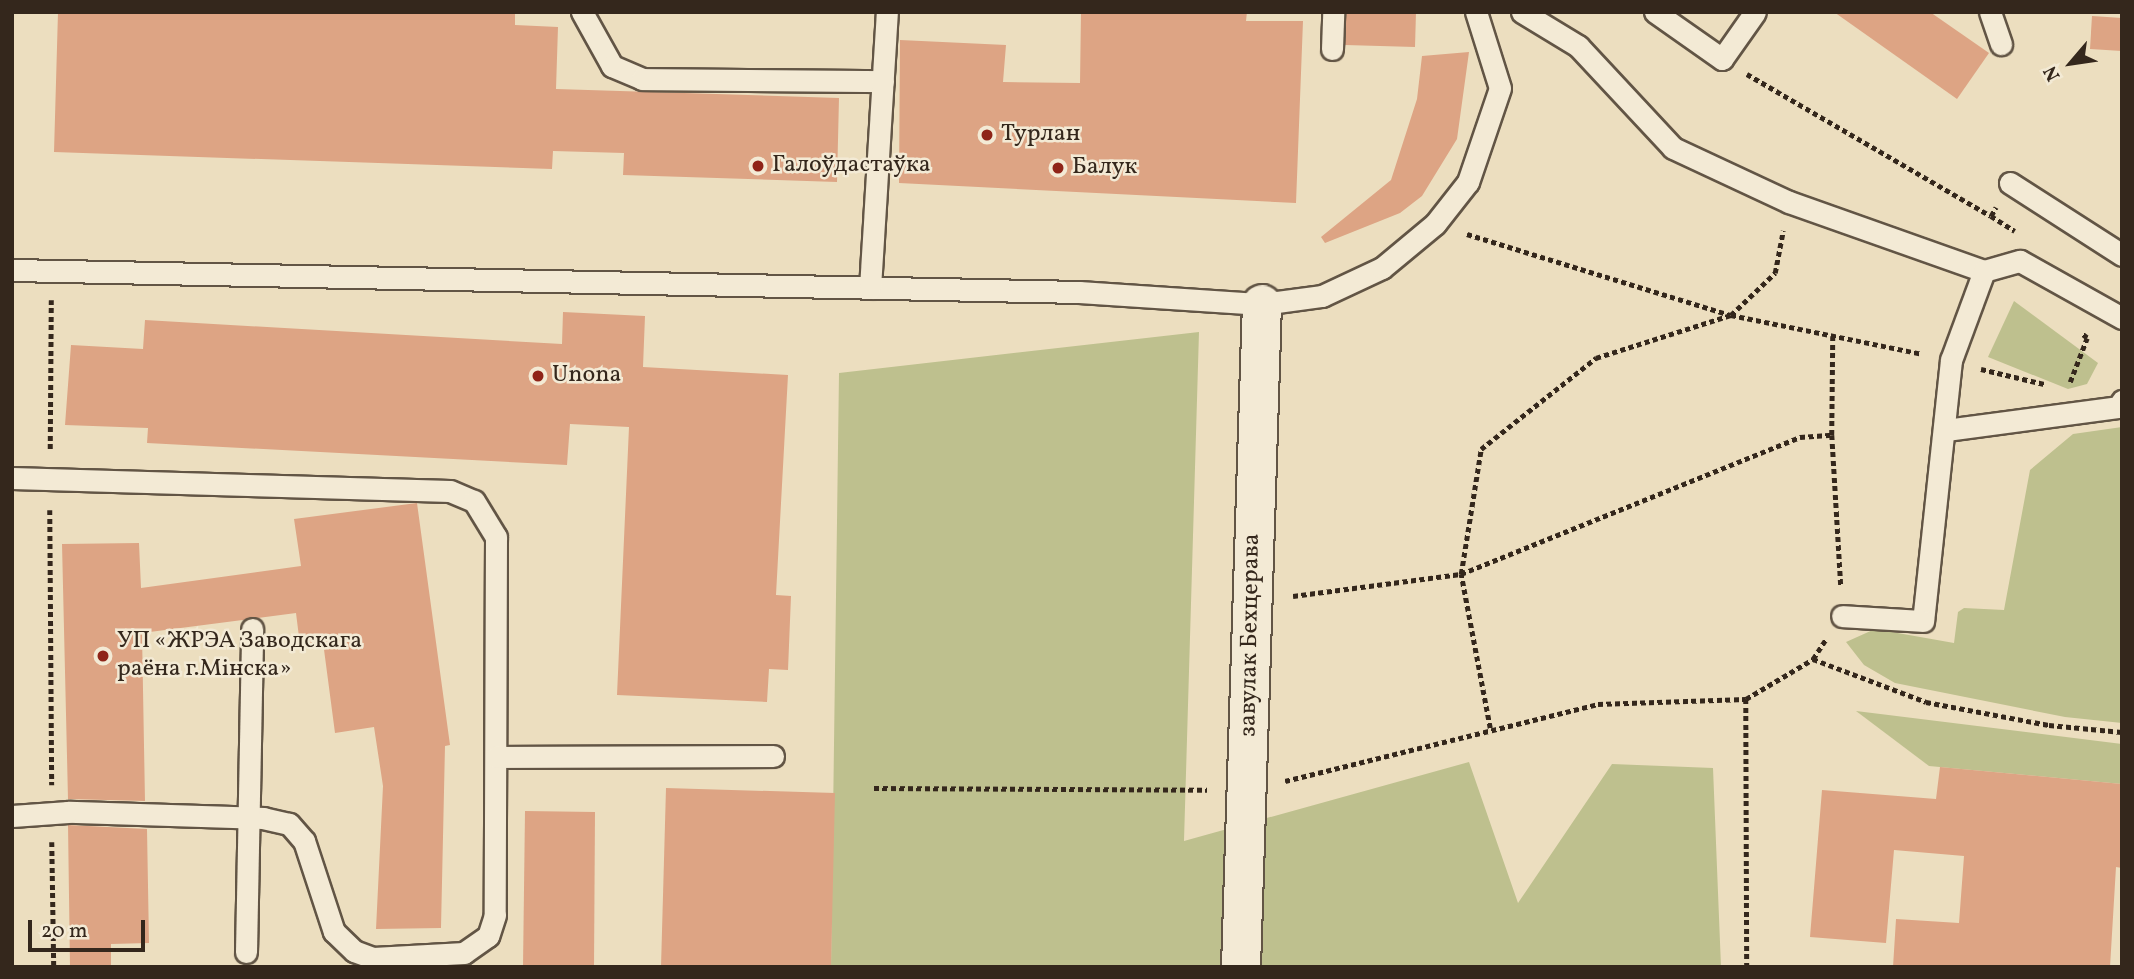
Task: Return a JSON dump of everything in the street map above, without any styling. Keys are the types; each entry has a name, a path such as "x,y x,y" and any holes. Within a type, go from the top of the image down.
{"street":[{"name":"завулак Бехцерава","path":"1241,967 1250,601 1262,304"}],"lane":[{"path":"582,12 612,66 642,79 883,81"},
{"path":"870,288 887,12"},
{"path":"1332,49 1333,12"},
{"path":"12,270 1079,292 1262,304 1322,296 1382,268 1435,224 1468,182 1500,88 1476,12"},
{"path":"1522,12 1578,46 1673,148 1789,202 1984,271 2020,261 2122,318"},
{"path":"1655,12 1722,60 1755,12"},
{"path":"1990,12 2001,44"},
{"path":"2010,183 2122,255"},
{"path":"1842,616 1923,621 1946,430 1951,360 1984,271"},
{"path":"1946,430 2120,404"},
{"path":"12,478 450,491 474,501 496,537 495,915 488,936 464,953 373,958 354,951 334,932 304,841 289,824 249,818 52,813 12,816"},
{"path":"246,952 252,629"},
{"path":"496,757 773,757"}],"path":[{"path":"1722,60 2019,234"},
{"path":"1991,216 2010,183"},
{"path":"1490,728 1461,574 1481,449 1596,358 1731,315 1775,273 1789,202"},
{"path":"1435,224 1731,315 1951,360 2054,386"},
{"path":"52,271 49,477 54,967"},
{"path":"874,788 1247,790 1490,728 1598,704 1746,699 1813,659 1842,616 1832,435 1833,336"},
{"path":"2087,338 2067,389 2120,404"},
{"path":"1250,601 1461,574 1800,437 1832,435"},
{"path":"1813,659 1926,702 2049,725 2122,732"},
{"path":"1746,699 1747,967"}],"green space":[{"path":"2014,301 2098,363 2087,384 2068,389 1988,357"},
{"path":"1199,332 1184,841 1469,762 1518,903 1612,764 1713,768 1721,967 831,967 839,373"},
{"path":"2122,427 2122,723 2065,717 1895,683 1864,665 1846,642 1875,629 1954,643 1958,612 1964,608 2004,610 2030,470 2073,434"},
{"path":"1856,711 2122,744 2122,784 1929,766"}],"building":[{"path":"58,12 515,12 515,25 558,27 556,89 839,98 837,182 623,175 624,153 553,151 552,169 54,152"},
{"path":"1081,12 1247,12 1246,21 1303,21 1296,203 899,183 900,40 1006,45 1003,82 1080,83"},
{"path":"1346,12 1416,12 1415,47 1345,45"},
{"path":"1834,12 1930,12 1989,53 1957,99"},
{"path":"2092,16 2122,18 2122,51 2090,49"},
{"path":"1469,52 1457,139 1422,196 1400,213 1325,243 1321,237 1391,180 1417,99 1422,56"},
{"path":"563,312 645,316 643,367 788,375 776,595 791,596 788,670 769,669 767,702 617,695 629,427 570,424 567,465 147,443 148,428 65,425 71,345 143,349 145,320 562,344"},
{"path":"417,503 450,745 445,746 441,928 376,929 383,786 374,727 335,733 323,642 300,645 296,613 142,633 145,801 68,799 62,544 139,543 141,588 301,566 294,519"},
{"path":"1940,767 2122,784 2122,868 2116,867 2110,967 1893,967 1896,919 1959,923 1964,856 1894,850 1886,943 1810,937 1822,790 1936,799"},
{"path":"666,788 835,793 831,967 661,967"},
{"path":"525,811 595,812 594,967 523,967"},
{"path":"68,825 147,829 149,943 111,944 111,967 70,967"}],"place":[{"name":"Турлан","path":"987,135"},
{"name":"Галоўдастаўка","path":"758,166"},
{"name":"Балук","path":"1058,168"},
{"name":"Unona","path":"538,376"},
{"name":"УП «ЖРЭА Заводскага раёна г.Мінска»","path":"103,656"}]}
